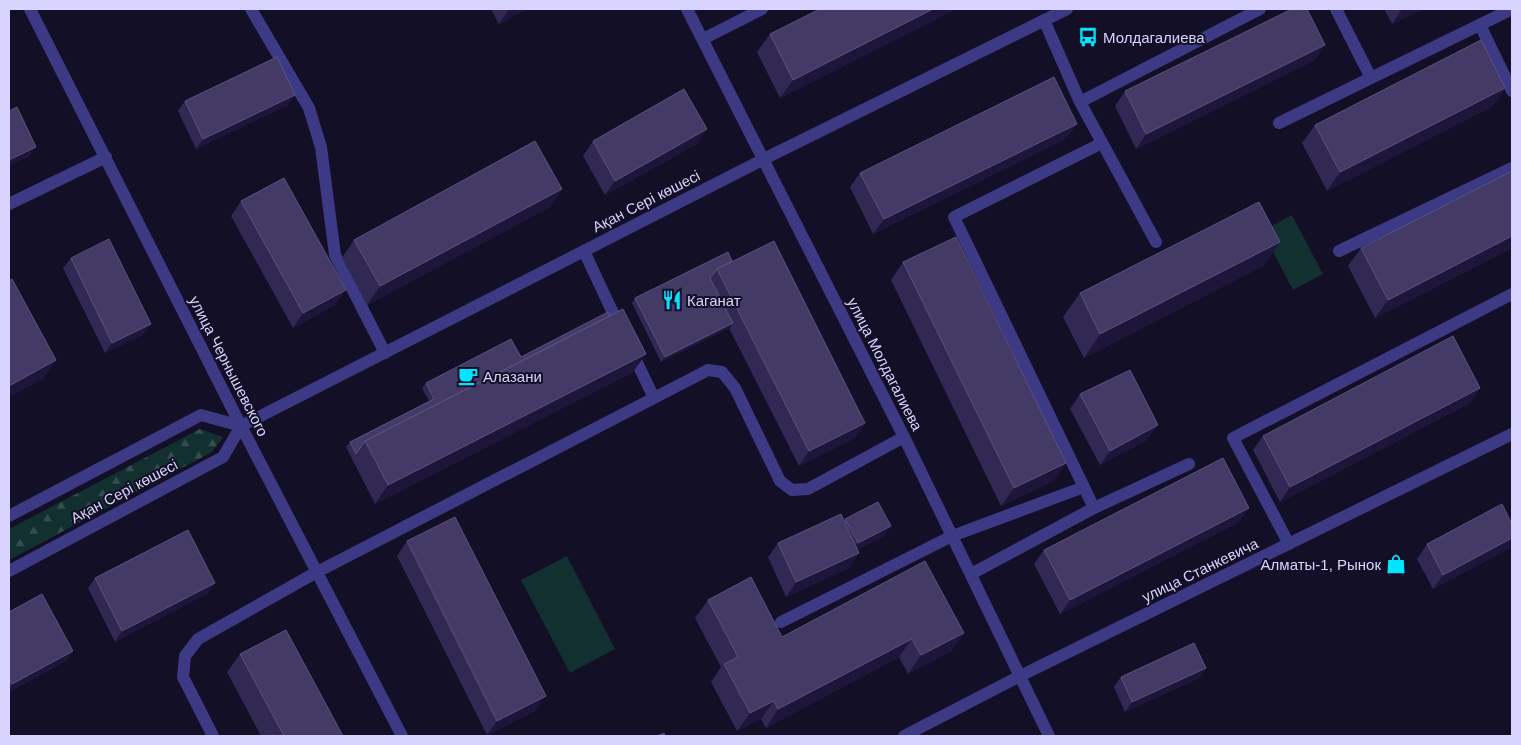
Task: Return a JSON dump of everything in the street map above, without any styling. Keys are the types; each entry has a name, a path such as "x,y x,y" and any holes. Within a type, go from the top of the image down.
{"street":[{"name":"улица Чернышевского","path":"30,9 241,426 402,736"},
{"path":"251,9 309,108 321,147 335,255 385,352"},
{"name":"улица Молдагалиева","path":"687,9 904,437 1049,736"},
{"path":"703,39 762,9"},
{"name":"Ақан Сері көшесі","path":"9,571 223,457 241,426 764,159 1067,9"},
{"path":"1080,102 1260,9"},
{"path":"1336,9 1372,78"},
{"path":"1280,123 1512,9"},
{"path":"1044,20 1080,102 1156,242"},
{"path":"1480,24 1508,72 1512,91"},
{"path":"1094,508 954,218 1102,143"},
{"path":"9,204 106,157"},
{"path":"1339,252 1512,168"},
{"path":"584,251 654,398"},
{"path":"1289,544 1233,438 1512,294"},
{"path":"213,736 182,677 185,656 198,639 317,572 708,370 722,372 735,388 780,481 792,490 808,490 904,437"},
{"name":"Ақан Сері көшесі","path":"9,516 201,415 241,426"},
{"name":"улица Станкевича","path":"904,736 1020,676 1512,434"},
{"path":"971,574 1094,508 1189,464"},
{"path":"781,622 952,536 1084,487"}],"green space":[{"path":"1292,215 1323,274 1293,290 1262,231"},
{"path":"200,429 223,437 212,452 9,560 9,529"},
{"path":"567,556 615,649 570,673 521,580"}],"building":[{"path":"820,9 933,9 793,80 770,34"},
{"path":"1292,9 1307,9 1325,45 1146,134 1125,91"},
{"path":"1481,40 1505,88 1340,172 1315,125"},
{"path":"277,57 295,95 203,139 185,101"},
{"path":"1054,77 1077,124 884,219 860,173"},
{"path":"684,89 707,129 615,181 593,141"},
{"path":"17,107 36,147 9,160 9,111"},
{"path":"535,141 562,189 380,286 354,240"},
{"path":"1512,171 1512,236 1388,300 1361,248"},
{"path":"284,178 346,290 303,313 241,201"},
{"path":"1259,202 1280,242 1100,334 1080,293"},
{"path":"956,237 1066,463 1014,488 903,262"},
{"path":"109,239 151,324 112,343 71,258"},
{"path":"774,241 865,423 809,451 717,269"},
{"path":"728,252 732,261 717,269 710,278 733,323 665,357 635,298"},
{"path":"12,279 56,360 9,386 9,281"},
{"path":"623,309 646,354 388,485 365,441"},
{"path":"608,312 610,316 365,441 356,454 350,442 434,399 426,383 511,339 521,357"},
{"path":"1453,336 1480,388 1290,487 1263,436"},
{"path":"1130,370 1158,425 1110,451 1080,394"},
{"path":"1223,458 1249,508 1070,600 1044,550"},
{"path":"878,502 891,526 858,543 845,519"},
{"path":"1502,504 1512,524 1512,538 1443,575 1427,544"},
{"path":"841,514 859,553 796,582 778,543"},
{"path":"455,517 546,696 497,721 407,541"},
{"path":"188,530 215,583 122,631 95,578"},
{"path":"925,561 964,633 921,655 912,639 778,709 774,701 750,713 724,664 738,657 708,600 751,577 782,637"},
{"path":"42,594 73,651 12,684 9,678 9,612"},
{"path":"286,630 343,736 284,736 240,654"},
{"path":"1194,643 1206,668 1132,702 1121,677"}],"place":[{"name":"Молдагалиева","path":"1088,37"},
{"name":"Каганат","path":"672,300"},
{"name":"Алазани","path":"468,376"},
{"name":"Алматы-1, Рынок","path":"1396,564"}]}
